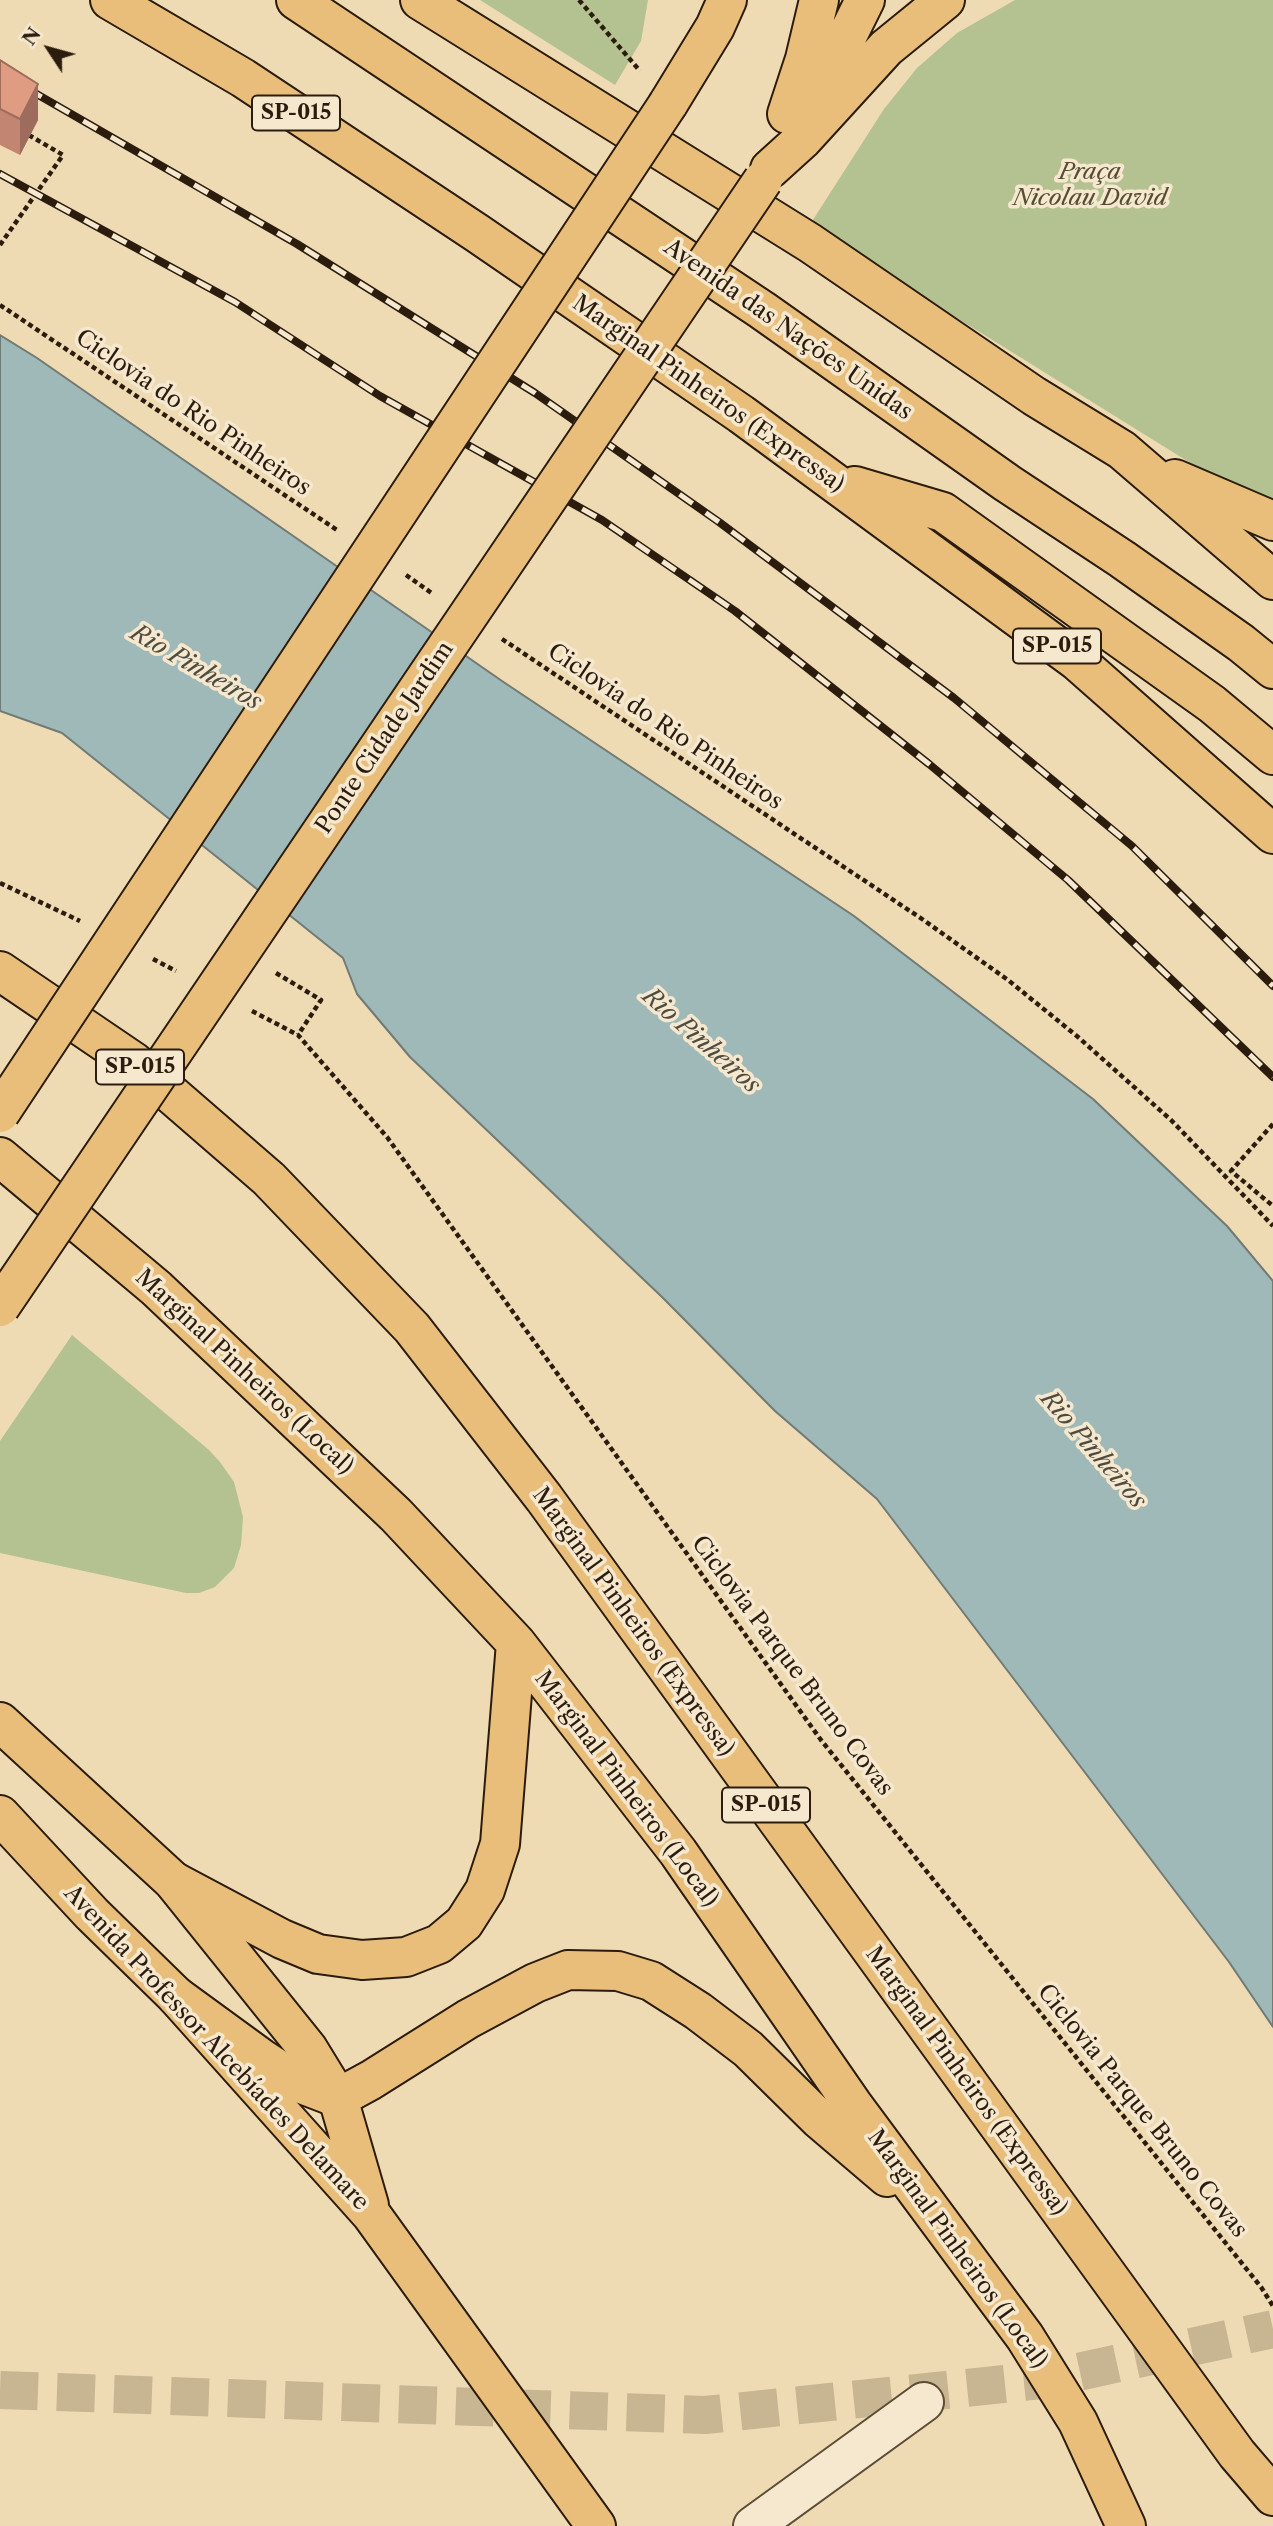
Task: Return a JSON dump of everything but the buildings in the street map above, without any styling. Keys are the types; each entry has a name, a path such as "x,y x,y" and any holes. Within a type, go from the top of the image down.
{"main road":[{"name":"Marginal Pinheiros (Expressa)","path":"110,0 243,78 477,233 741,414 1077,661 1273,834"},
{"name":"Avenida das Nações Unidas","path":"296,0 762,310 1007,483 1241,643 1273,669"},
{"path":"420,0 810,243 1034,396 1122,450 1175,479 1273,521"},
{"path":"767,174 804,59 818,0"},
{"path":"767,174 825,79 865,0"},
{"path":"767,174 802,141 886,48 945,0"},
{"path":"0,1113 668,104 720,9"},
{"name":"Ponte Cidade Jardim","path":"0,1307 767,174"},
{"path":"1122,450 1273,580"},
{"path":"827,477 943,512 1212,704 1273,755"},
{"name":"Marginal Pinheiros (Expressa)","path":"0,971 134,1062 270,1179 412,1328 544,1498 1237,2454 1273,2496"},
{"name":"Marginal Pinheiros (Local)","path":"0,1157 156,1289 396,1515 516,1643 678,1852 853,2105 1025,2337 1078,2422 1126,2526"},
{"path":"173,1881 282,1939 318,1954 362,1960 406,1957 439,1944 464,1923 485,1890 500,1844 516,1643"},
{"path":"0,1722 173,1881 308,2049 338,2098 371,2214"},
{"name":"Avenida Professor Alcebíades Delamare","path":"0,1815 92,1914 176,1996 371,2214 596,2526"},
{"path":"338,2098 534,1983 568,1970 618,1971 651,1981 698,2011 748,2049 819,2119 941,2223"},
{"path":"176,1996 261,2058 299,2082 338,2098"},
{"path":"1237,2454 1273,2510"}],"lane":[{"path":"753,2526 924,2402"}],"path":[{"path":"579,0 668,104"},
{"path":"0,245 63,155 23,132"},
{"name":"Ciclovia do Rio Pinheiros","path":"0,305 346,535"},
{"path":"403,574 438,597"},
{"name":"Ciclovia do Rio Pinheiros","path":"496,635 922,919 1008,980 1078,1037 1171,1120 1273,1226"},
{"name":"Ciclovia Parque Bruno Covas","path":"241,951 321,1000 298,1035 387,1137 821,1740 1261,2287 1273,2306"},
{"path":"1273,1124 1231,1171 1273,1206"}],"green space":[{"path":"480,0 648,0 641,41 615,85"},
{"name":"Praça Nicolau David","path":"1015,0 1273,0 1273,512 809,226 884,109 917,68 957,33"},
{"path":"72,1335 209,1450 234,1482 243,1517 241,1545 234,1568 215,1587 199,1593 186,1593 0,1553 0,1441"}],"water":[{"name":"Rio Pinheiros","path":"0,335 502,681 854,916 1093,1099 1227,1226 1273,1281 1273,2027 1229,1962 877,1499 775,1411 662,1297 410,1057 357,994 343,958 62,733 0,711"}],"tunnel":[{"path":"0,2390 705,2415 1042,2380 1273,2329"}],"railway":[{"path":"0,73 297,244 535,393 719,522 954,698 1132,846 1273,986"},
{"path":"0,174 235,302 380,396 602,520 735,611 929,764 1068,880 1273,1077"}]}
